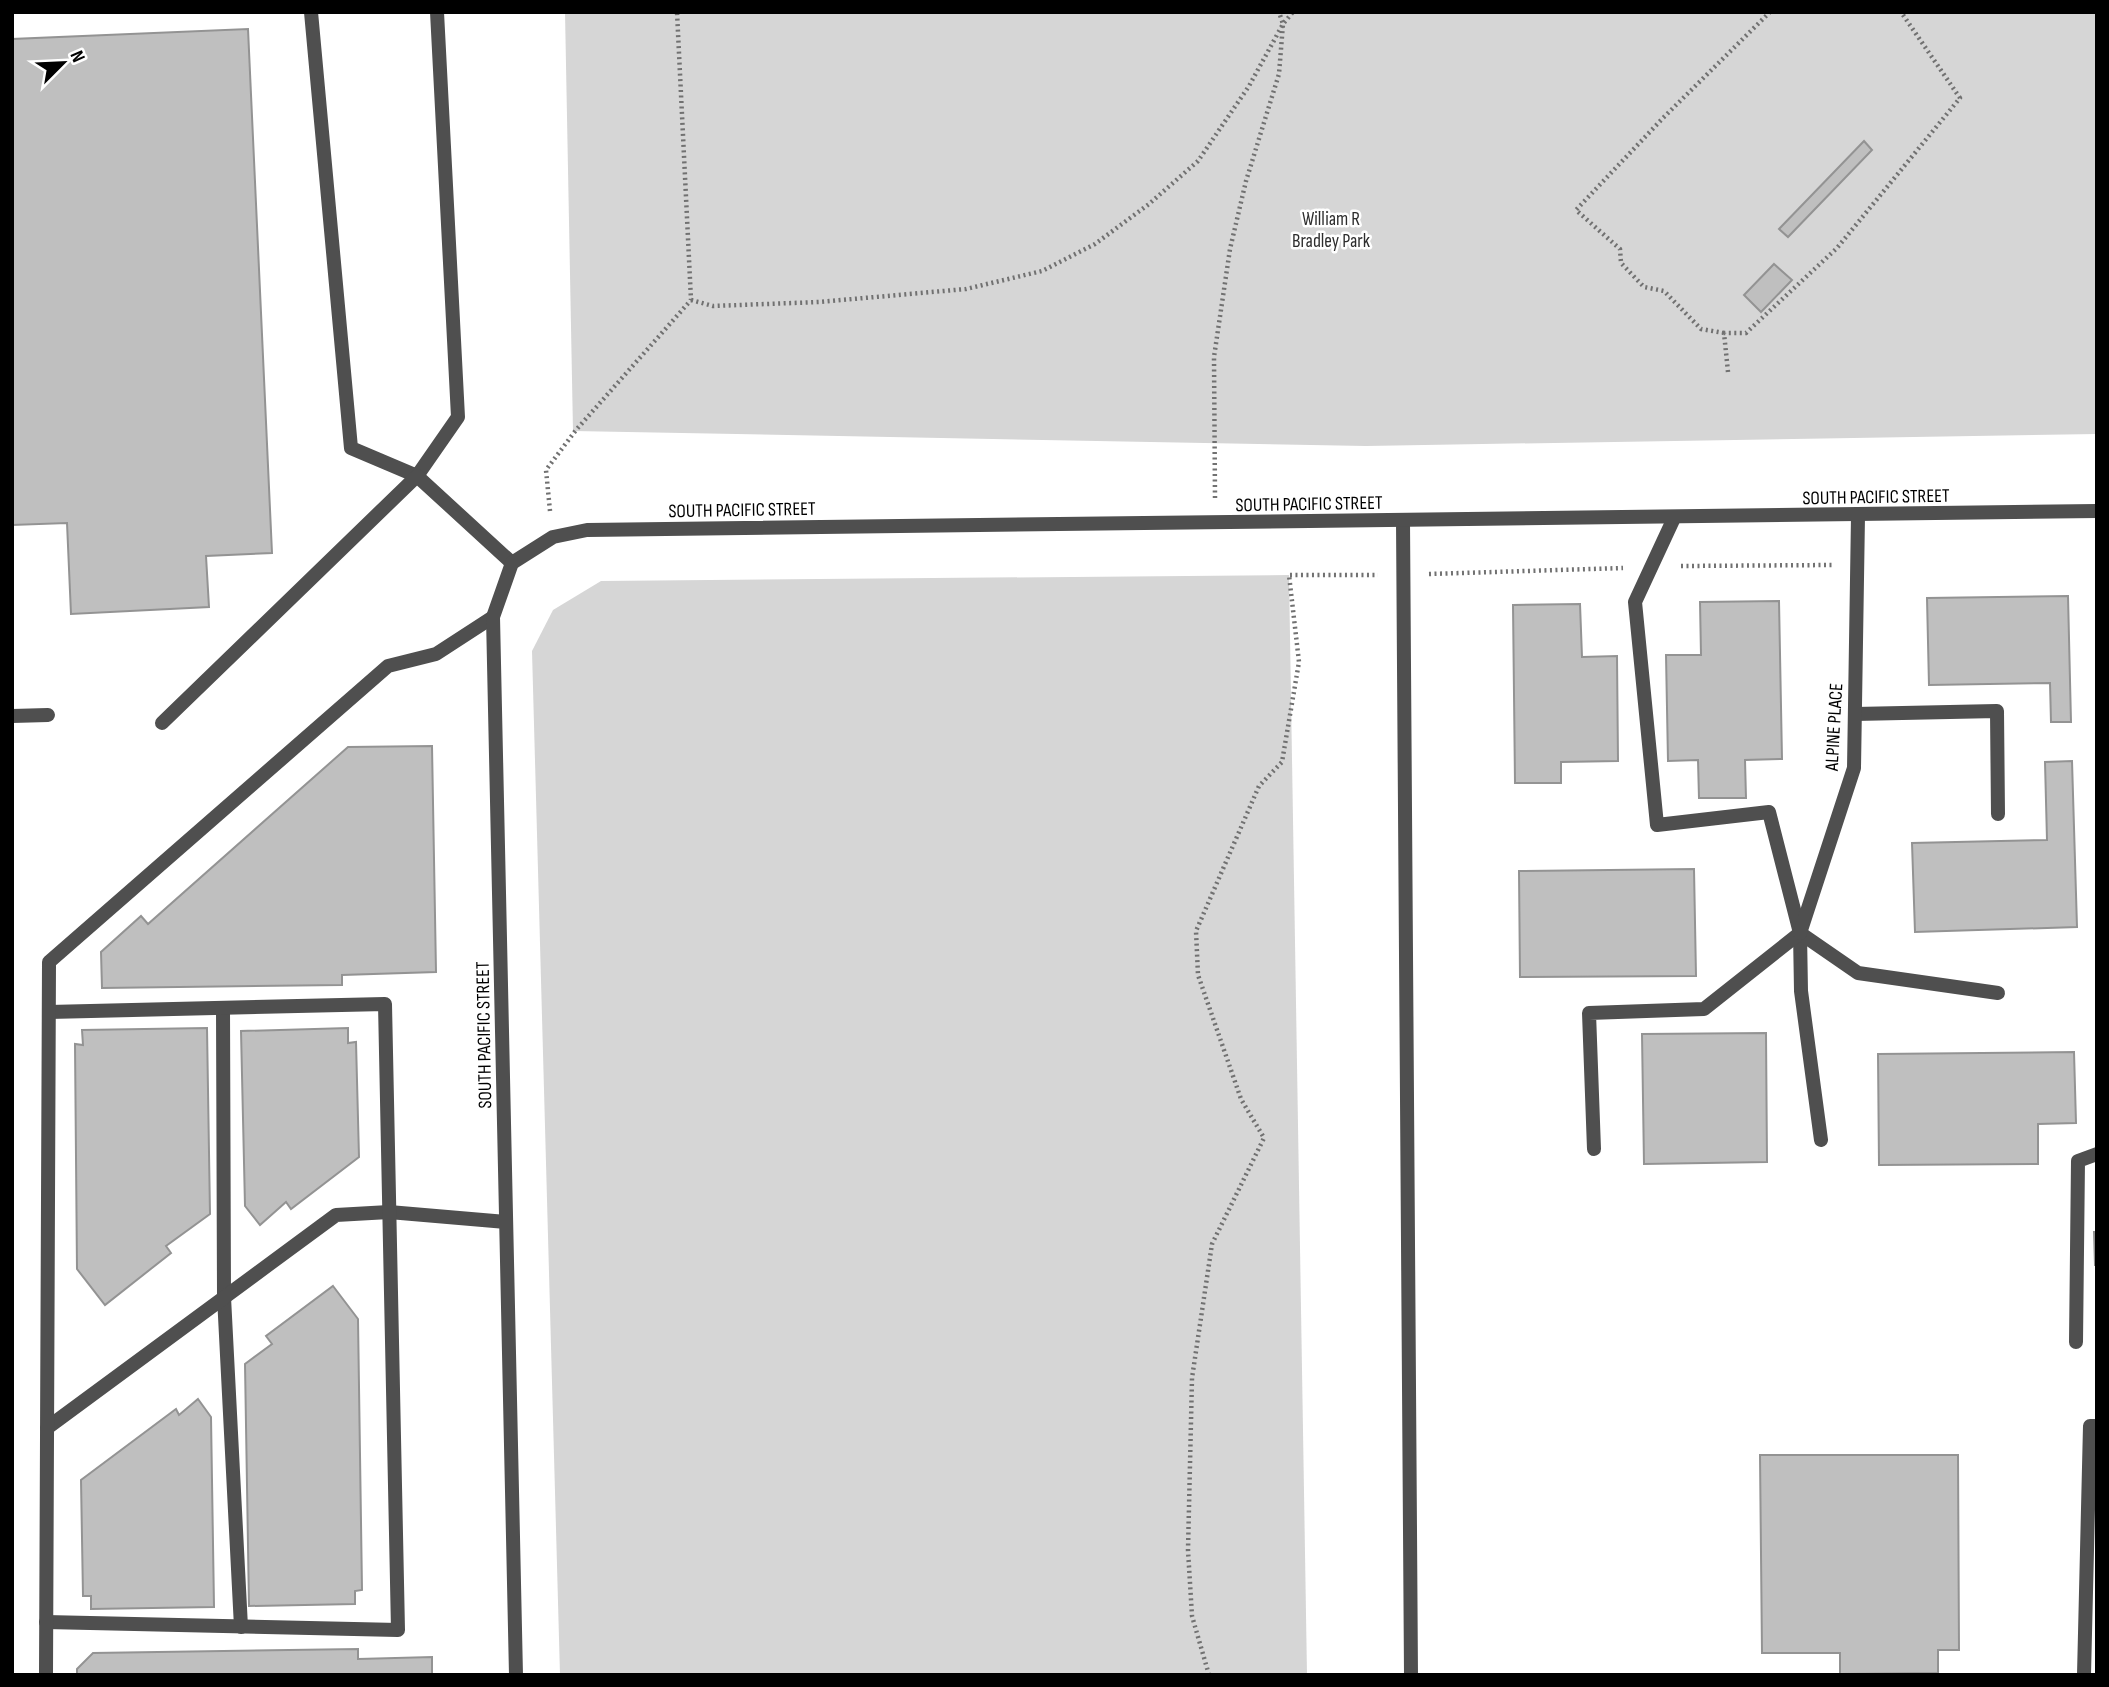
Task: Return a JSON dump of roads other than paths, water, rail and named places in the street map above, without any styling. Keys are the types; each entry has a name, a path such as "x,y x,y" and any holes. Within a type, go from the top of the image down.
{"street":[{"path":"310,12 351,448 417,476 512,564"},
{"path":"162,723 417,476 458,417 437,12"},
{"name":"SOUTH PACIFIC STREET","path":"516,1675 493,617 512,564 553,537 587,530 2097,511"},
{"name":"ALPINE PLACE","path":"1800,933 1854,768 1858,516"},
{"path":"1674,518 1635,602 1657,825 1769,812 1800,933 1801,991 1821,1140"},
{"path":"1403,521 1411,1675"},
{"path":"46,1675 49,962 388,666 436,654 493,617"},
{"path":"1855,714 1997,711 1998,814"},
{"path":"12,716 48,715"},
{"path":"1800,933 1858,973 1998,993"},
{"path":"1594,1149 1589,1013 1704,1009 1800,933"},
{"path":"46,1622 398,1630 385,1004 49,1012"},
{"path":"223,1008 224,1297 241,1627"},
{"path":"2076,1342 2078,1161 2097,1154"},
{"path":"47,1428 336,1215 389,1212 506,1222"},
{"path":"2084,1675 2090,1426 2097,1426"}],"park label":[{"name":"William R Bradley Park","path":"1331,229"}]}
